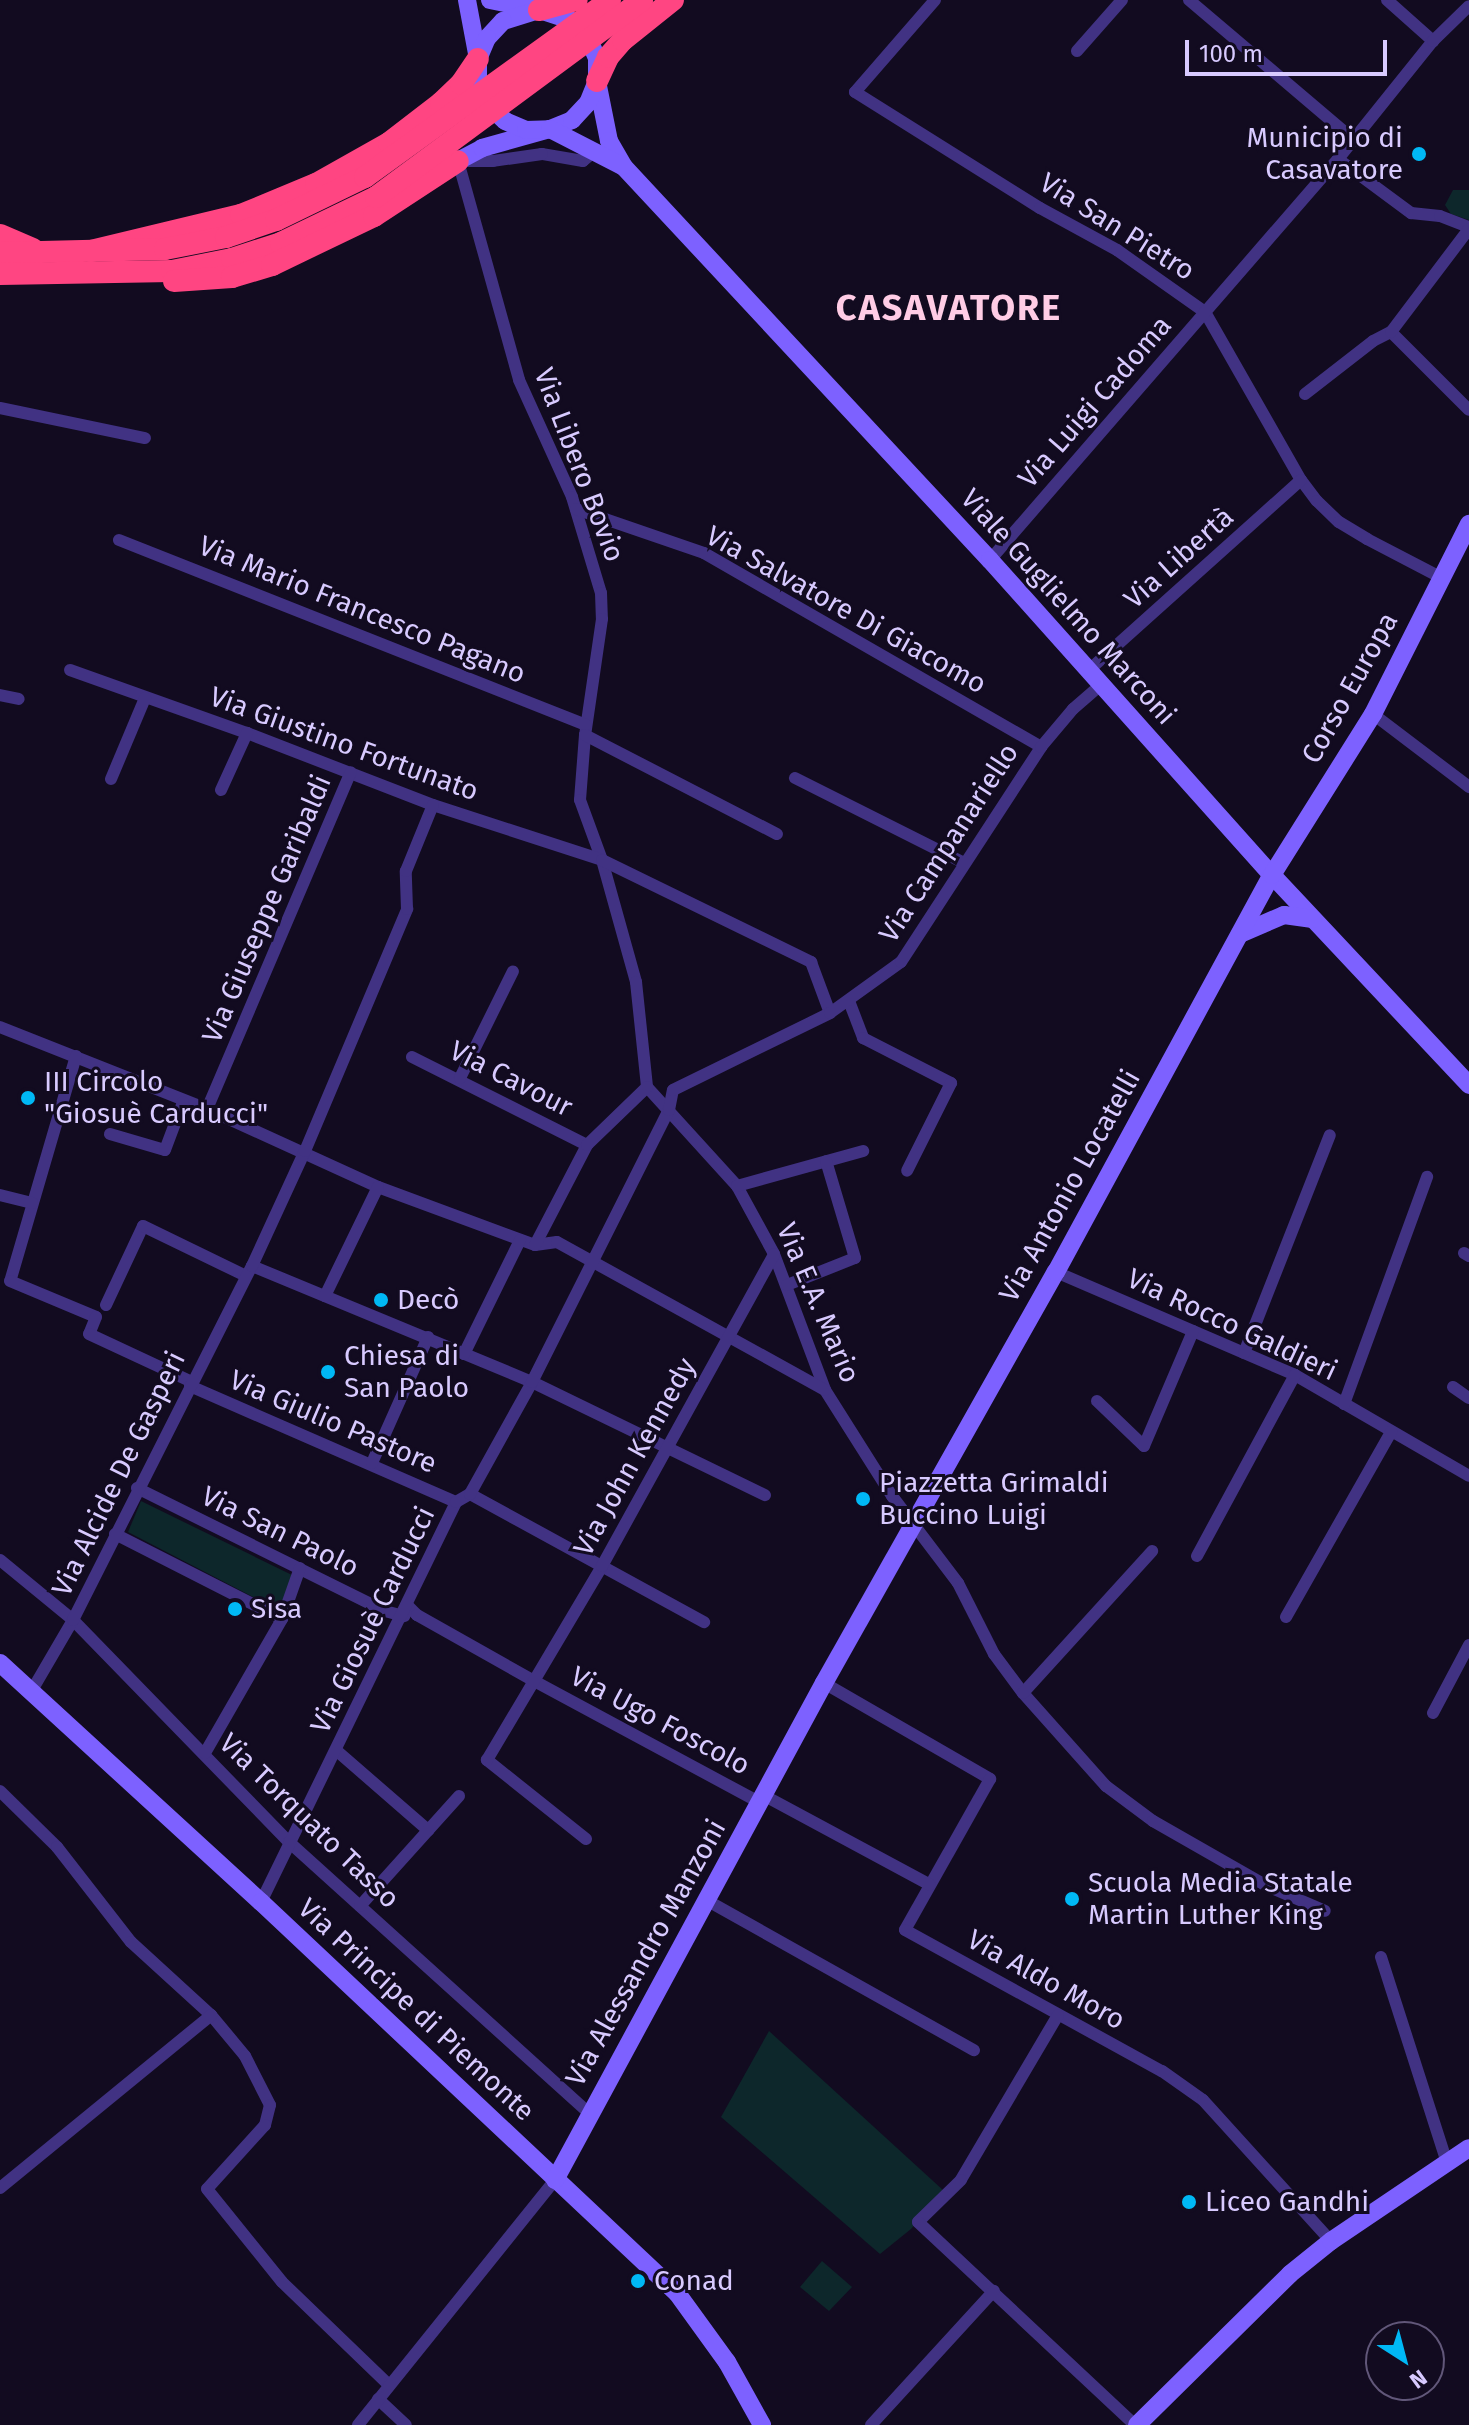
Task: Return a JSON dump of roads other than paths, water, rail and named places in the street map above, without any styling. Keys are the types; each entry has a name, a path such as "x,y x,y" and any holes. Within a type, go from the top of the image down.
{"highway":[{"path":"539,10 577,0"},
{"path":"0,253 165,249 226,237 370,187 610,0"},
{"path":"0,274 172,271 232,259 281,243 370,187 642,0"},
{"path":"597,81 608,57 623,40 673,0"},
{"path":"91,251 241,215 316,184 389,143 441,103 461,84 478,59"},
{"path":"105,273 150,281 202,281 272,265 374,216 458,161"},
{"path":"0,235 41,252"},
{"path":"0,283 26,274"}],"street":[{"path":"467,0 478,59 478,83 488,105 505,121 526,130 550,129"},
{"path":"458,161 482,148 572,120 588,103 597,81 597,58 587,36 570,20 490,0"},
{"name":"Via San Pietro","path":"935,0 855,92 1040,208 1117,250 1205,312 1301,480 1339,522 1440,577"},
{"path":"1077,51 1122,0"},
{"path":"1189,0 1353,139"},
{"path":"1387,0 1433,41"},
{"name":"Via Luigi Cadoma","path":"990,560 1338,159 1433,41 1469,6"},
{"path":"478,59 487,38 503,21 539,10"},
{"name":"Viale Guglielmo Marconi","path":"597,81 609,141 624,167 990,560 1272,875 1469,1085"},
{"name":"Viale Guglielmo Marconi","path":"550,129 624,167"},
{"path":"458,161 493,161 542,154 583,161 596,150"},
{"path":"1305,394 1373,341 1391,332 1469,228 1440,216 1411,213 1338,159"},
{"name":"Via Libero Bovio","path":"458,161 519,380 576,509 601,593 602,619 585,730 580,800 602,860 636,982 647,1087"},
{"path":"1391,332 1469,410"},
{"path":"0,408 145,438"},
{"name":"Via Libertà","path":"1094,678 1301,480"},
{"name":"Via Salvatore Di Giacomo","path":"576,509 704,553 1041,747"},
{"name":"Corso Europa","path":"1272,875 1373,714 1469,524"},
{"name":"Via Mario Francesco Pagano","path":"119,540 585,730 777,834"},
{"name":"Via Giustino Fortunato","path":"70,670 247,733 433,805 602,860 811,962 830,1013"},
{"name":"Via Campanariello","path":"669,1110 673,1090 830,1013 901,962 1041,747 1094,678"},
{"path":"0,695 19,699"},
{"path":"111,779 145,698"},
{"path":"1373,714 1469,787"},
{"path":"221,790 247,733"},
{"name":"Via Giuseppe Garibaldi","path":"207,1109 351,772"},
{"path":"795,778 964,863"},
{"name":"Via Alcide De Gasperi","path":"31,1692 73,1620 305,1151 407,909 406,871 433,805"},
{"name":"Via Antonio Locatelli","path":"913,1523 1056,1272 1272,875"},
{"path":"1240,934 1284,915 1313,919"},
{"path":"460,1078 513,971"},
{"path":"849,1001 863,1038 951,1083 907,1171"},
{"path":"6,1028 183,1102 207,1109 305,1151 378,1187 535,1245 557,1242 825,1390"},
{"path":"0,1195 32,1203 76,1056"},
{"name":"Via Cavour","path":"412,1057 460,1078 587,1145"},
{"path":"535,1245 587,1145 647,1087 669,1110"},
{"path":"110,1134 165,1150 183,1102"},
{"name":"Via E.A. Mario","path":"669,1110 737,1186 774,1254 825,1390 892,1496 958,1583 994,1654 1023,1693 1106,1786 1153,1821 1265,1885 1325,1911"},
{"name":"Via Giosuè Carducci","path":"261,1902 406,1611 456,1502 470,1494 532,1382 669,1110"},
{"path":"1244,1353 1330,1135"},
{"path":"737,1186 863,1151"},
{"path":"787,1285 855,1258 826,1161"},
{"path":"1344,1404 1427,1177"},
{"path":"325,1296 378,1187"},
{"name":"Via Giulio Pastore","path":"32,1203 10,1281 96,1317 89,1334 191,1384 456,1502"},
{"path":"106,1305 143,1226 248,1271 325,1296 428,1337 670,1446 765,1495"},
{"path":"464,1354 520,1240"},
{"name":"Via John Kennedy","path":"536,1682 670,1446 774,1254"},
{"name":"Via Rocco Galdieri","path":"1056,1272 1295,1375 1469,1476"},
{"path":"1097,1401 1144,1446 1193,1331"},
{"path":"372,1463 428,1337"},
{"path":"1197,1556 1295,1375"},
{"path":"1453,1387 1469,1398"},
{"path":"1286,1617 1391,1432"},
{"name":"Via San Paolo","path":"137,1488 385,1611 406,1611"},
{"path":"470,1494 704,1622"},
{"name":"Via Alessandro Manzoni","path":"358,2425 555,2180 913,1523"},
{"path":"115,1534 282,1619"},
{"path":"1023,1693 1152,1551"},
{"name":"Via Torquato Tasso","path":"0,1560 73,1620 289,1842 589,2113"},
{"path":"205,1753 282,1619 300,1568"},
{"name":"Via Ugo Foscolo","path":"406,1611 763,1800"},
{"path":"1433,1713 1469,1645"},
{"name":"Via Principe di Piemonte","path":"0,1663 261,1902 677,2293 727,2362 762,2425"},
{"name":"Via Ugo Foscolo","path":"536,1682 487,1760 586,1839"},
{"path":"763,1800 930,1885 990,1779 824,1683"},
{"path":"337,1751 428,1830"},
{"path":"0,1791 57,1847 131,1942 211,2015 245,2056 270,2105 265,2125 207,2189 282,2282 389,2385"},
{"path":"360,1906 459,1796"},
{"name":"Via Aldo Moro","path":"930,1885 905,1930 1162,2071 1203,2100 1331,2241"},
{"path":"708,1901 974,2050"},
{"path":"1381,1957 1446,2160"},
{"path":"0,2188 211,2015"},
{"path":"1058,2015 961,2180 918,2222 1136,2425 1279,2285 1331,2241 1446,2160 1469,2148"},
{"path":"878,2423 994,2291"},
{"path":"378,2399 406,2425"}],"place":[{"name":"Municipio di Casavatore","path":"1419,154"},
{"name":"III Circolo \"Giosuè Carducci\"","path":"28,1098"},
{"name":"Decò","path":"381,1300"},
{"name":"Chiesa di San Paolo","path":"328,1372"},
{"name":"Piazzetta Grimaldi Buccino Luigi","path":"863,1499"},
{"name":"Sisa","path":"235,1609"},
{"name":"Scuola Media Statale Martin Luther King","path":"1072,1899"},
{"name":"Liceo Gandhi","path":"1189,2202"},
{"name":"Conad","path":"638,2281"}],"district":[{"name":"CASAVATORE","path":"949,309"}]}
